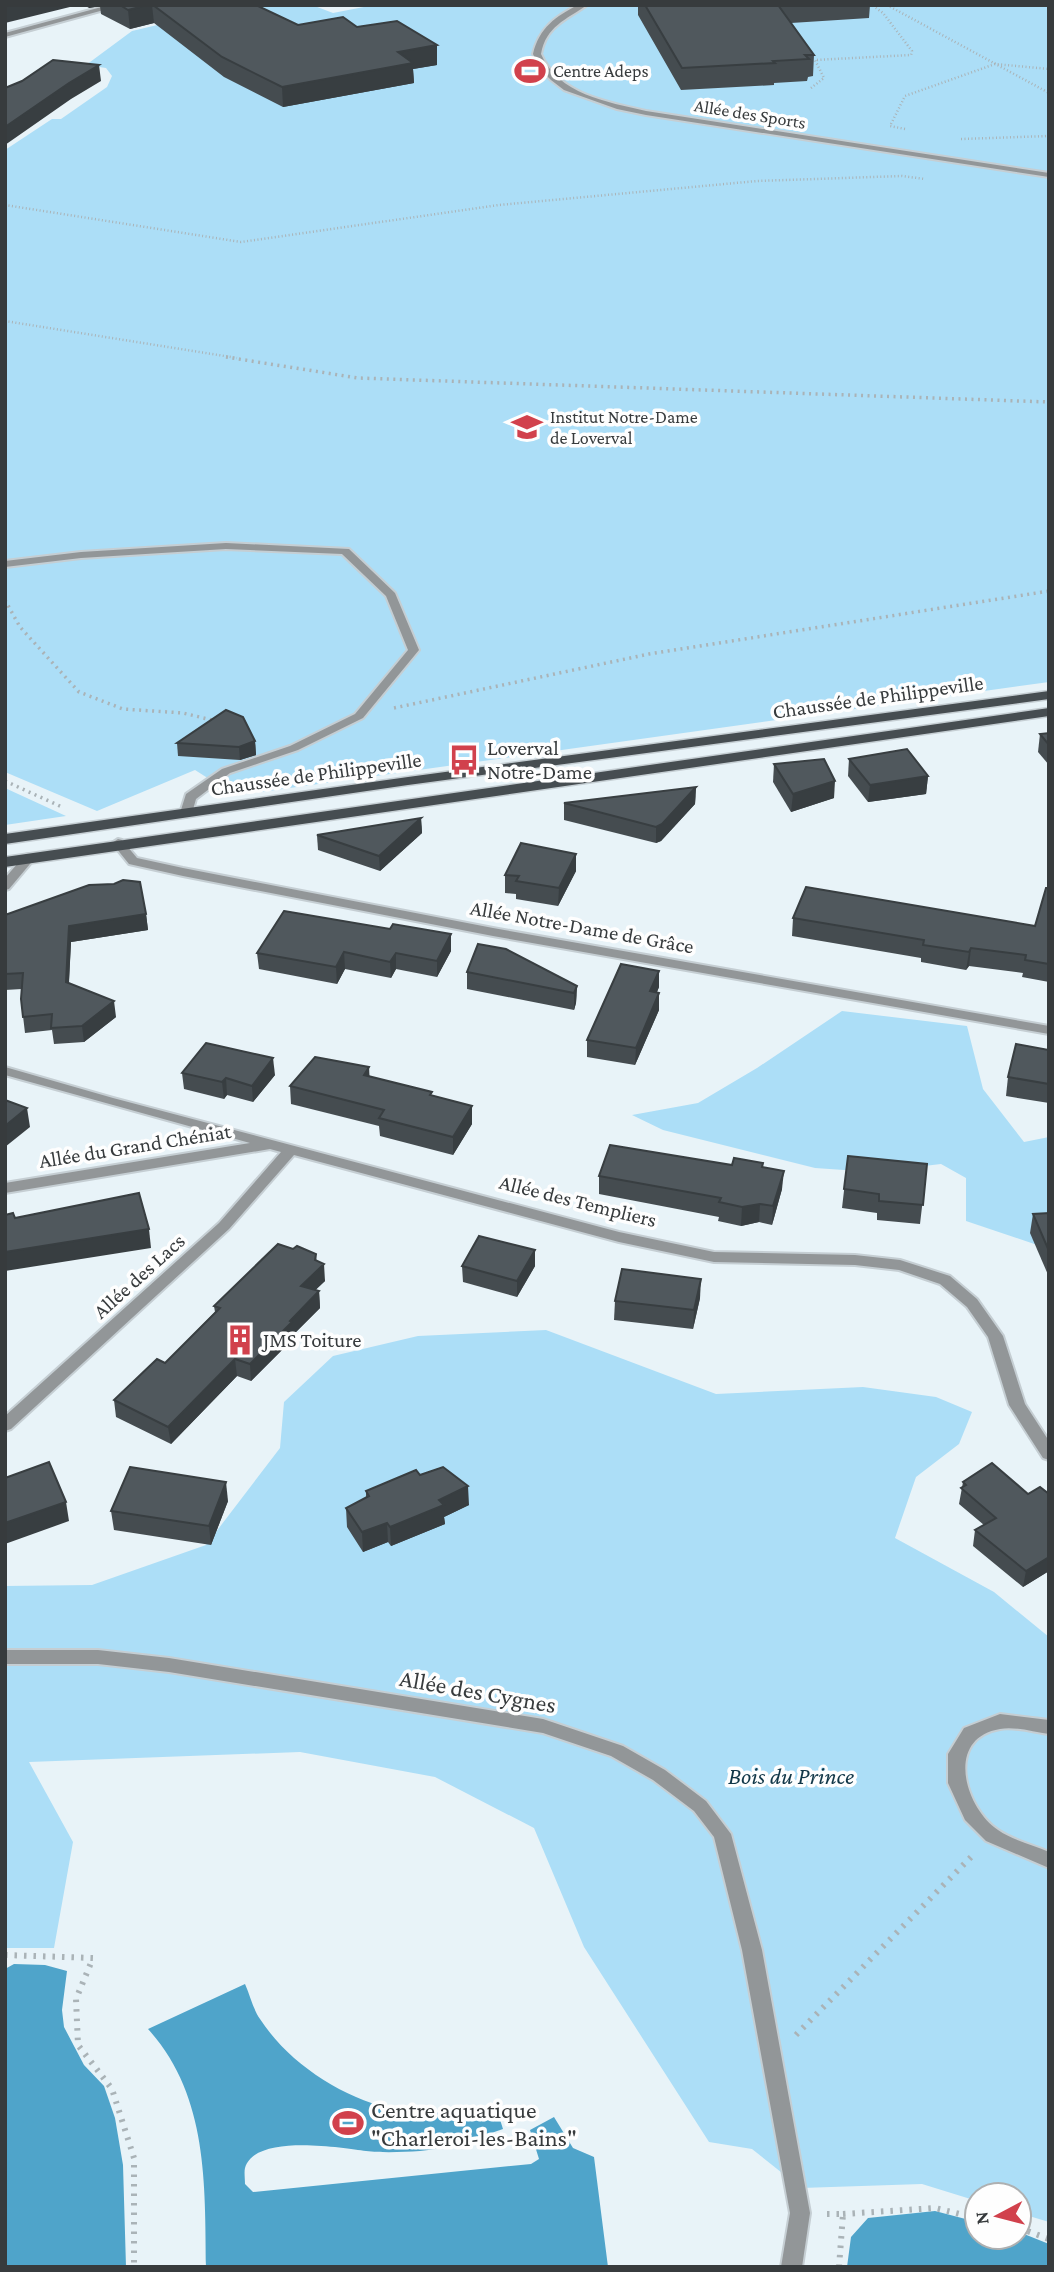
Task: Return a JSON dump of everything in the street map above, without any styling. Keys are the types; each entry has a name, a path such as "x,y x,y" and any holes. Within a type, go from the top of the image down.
{"main road":[{"name":"Chaussée de Philippeville","path":"5,839 1049,695"},
{"name":"Chaussée de Philippeville","path":"29,858 1049,712"},
{"path":"110,825 118,844"},
{"path":"5,862 29,858 25,837"}],"street":[{"path":"5,36 32,26 119,5"},
{"name":"Allée des Sports","path":"584,5 564,15 545,30 540,38 537,54 547,72 584,97 646,113 1049,174"},
{"path":"5,564 81,555 226,546 345,551 391,595 414,650 359,716 294,748 226,771 190,797 186,813"},
{"name":"Allée Notre-Dame de Grâce","path":"118,844 133,860 183,872 480,929 1049,1030"},
{"path":"5,886 29,858"},
{"name":"Allée des Templiers","path":"5,1071 619,1237 714,1258 856,1260 900,1265 946,1280 972,1303 995,1336 1017,1405 1049,1454"},
{"name":"Allée du Grand Chéniat","path":"5,1188 272,1144"},
{"name":"Allée des Lacs","path":"5,1424 224,1226 291,1149"},
{"name":"Allée des Cygnes","path":"5,1657 98,1657 169,1665 542,1726 617,1751 659,1775 700,1806 722,1833 752,1950 800,2213 791,2267"},
{"path":"1049,1727 1000,1721 970,1733 957,1754 957,1783 971,1815 992,1836 1049,1860"}],"path":[{"path":"811,88 824,78 815,60 911,55 912,51 883,13 872,5"},
{"path":"887,5 1049,93"},
{"path":"914,131 890,126 905,96 995,64 1049,69"},
{"path":"950,139 1049,136"},
{"path":"5,205 241,242 499,205 757,181 902,176 929,180"},
{"path":"5,321 358,378 1049,402"},
{"path":"359,716 649,654 1049,591"},
{"path":"5,600 20,627 79,692 123,709 183,713 218,722"},
{"path":"5,781 110,825"},
{"path":"772,2059 992,1836"},
{"path":"5,1955 93,1958 76,1999 78,2045 112,2090 134,2158 134,2267"},
{"path":"800,2213 843,2214 935,2208 963,2215"},
{"path":"839,2267 843,2214"}],"green space":[{"name":"Institut Notre-Dame de Loverval","path":"223,5 312,5 333,13 374,5 1049,5 1049,682 261,792 225,789 195,770 97,811 5,772 5,150 52,119 61,119 107,87 112,76 106,68 86,65 132,31 229,8"},
{"path":"5,788 66,816 5,825"},
{"path":"842,1011 967,1026 983,1089 1024,1142 1049,1137 1049,1249 966,1221 966,1178 941,1164 873,1172 815,1168 663,1130 632,1115 698,1103 757,1068"},
{"name":"Bois du Prince","path":"546,1330 716,1394 863,1387 936,1397 972,1412 959,1444 916,1477 895,1538 994,1592 1049,1637 1049,2222 1033,2217 1033,2181 963,2181 963,2197 922,2184 801,2188 752,2149 709,2142 584,1947 534,1828 435,1777 300,1752 29,1762 73,1842 54,1948 5,1948 5,1586 92,1585 206,1545 280,1448 284,1402 333,1356 418,1336"}],"shaded area":[{"path":"14,1964 45,1965 67,1971 62,2010 64,2027 84,2065 104,2086 115,2118 123,2165 126,2267 5,2267 5,1969"},
{"name":"Centre aquatique \"Charleroi-les-Bains\"","path":"245,1984 258,2015 272,2035 300,2063 334,2086 370,2102 402,2111 442,2112 496,2107 503,2129 451,2146 420,2151 379,2152 300,2145 265,2150 252,2157 245,2168 245,2184 253,2192 531,2164 539,2159 530,2130 554,2117 573,2148 594,2157 608,2267 206,2267 203,2172 192,2111 182,2082 168,2055 148,2029"},
{"path":"935,2211 963,2218 963,2251 1033,2251 1033,2238 1049,2244 1049,2267 847,2267 851,2237 868,2218"}],"building":[{"path":"120,5 148,5 128,10"},
{"path":"153,5 256,5 298,25 343,17 357,27 397,21 437,45 398,52 413,63 282,87 222,57"},
{"path":"645,5 778,5 814,55 805,55 809,59 773,61 775,63 682,68"},
{"path":"53,60 99,65 5,127 5,88 22,81"},
{"path":"226,710 243,717 255,741 239,747 177,743"},
{"path":"1049,733 1049,745 1040,734"},
{"path":"907,749 928,776 870,785 849,759"},
{"path":"824,759 835,781 793,794 774,764"},
{"path":"696,787 662,824 656,827 564,803"},
{"path":"421,818 379,856 317,835"},
{"path":"521,843 576,854 559,888 516,881 519,876 505,875"},
{"path":"123,880 140,882 146,914 69,926 66,982 114,1001 82,1026 51,1028 52,1014 23,1017 23,973 5,974 5,915 89,885 114,884"},
{"path":"806,887 1035,926 1046,888 1049,888 1049,964 1025,960 1026,955 971,948 969,952 923,945 924,940 793,918"},
{"path":"284,911 390,929 393,924 451,934 437,961 396,953 390,962 344,952 336,967 257,953"},
{"path":"478,944 506,949 577,986 574,993 467,972"},
{"path":"621,964 659,971 650,991 659,993 636,1048 587,1040"},
{"path":"206,1043 273,1058 252,1086 226,1078 222,1082 182,1073"},
{"path":"1016,1044 1049,1050 1049,1084 1008,1077"},
{"path":"315,1057 369,1067 364,1075 432,1092 430,1095 472,1106 453,1137 379,1118 384,1110 290,1086"},
{"path":"5,1100 27,1108 5,1126"},
{"path":"610,1145 732,1165 734,1158 763,1163 762,1167 784,1171 773,1206 760,1204 742,1207 719,1202 721,1198 599,1176"},
{"path":"848,1156 927,1164 923,1205 879,1201 879,1194 844,1189"},
{"path":"139,1193 149,1229 5,1252 5,1215 13,1213 15,1218"},
{"path":"1049,1213 1049,1251 1033,1214"},
{"path":"479,1236 535,1250 517,1281 462,1266"},
{"path":"278,1244 293,1249 297,1246 316,1254 315,1260 324,1264 301,1286 319,1291 250,1364 235,1359 168,1427 114,1400 157,1359 165,1363 220,1308 214,1306"},
{"path":"622,1269 701,1279 694,1310 615,1301"},
{"path":"49,1462 66,1502 5,1523 5,1478"},
{"path":"992,1463 1028,1494 1040,1487 1049,1494 1049,1557 1026,1571 975,1530 996,1518 961,1488 966,1485 963,1482"},
{"path":"130,1467 226,1482 209,1526 111,1511"},
{"path":"443,1467 468,1486 439,1500 444,1505 390,1527 387,1523 362,1532 346,1508 369,1496 366,1491 416,1470 420,1475"}],"place":[{"name":"Centre Adeps","path":"530,71"},
{"name":"Institut Notre-Dame de Loverval","path":"527,427"},
{"name":"Loverval Notre-Dame","path":"464,760"},
{"name":"JMS Toiture","path":"240,1340"},
{"name":"Centre aquatique \"Charleroi-les-Bains\"","path":"348,2123"}]}
